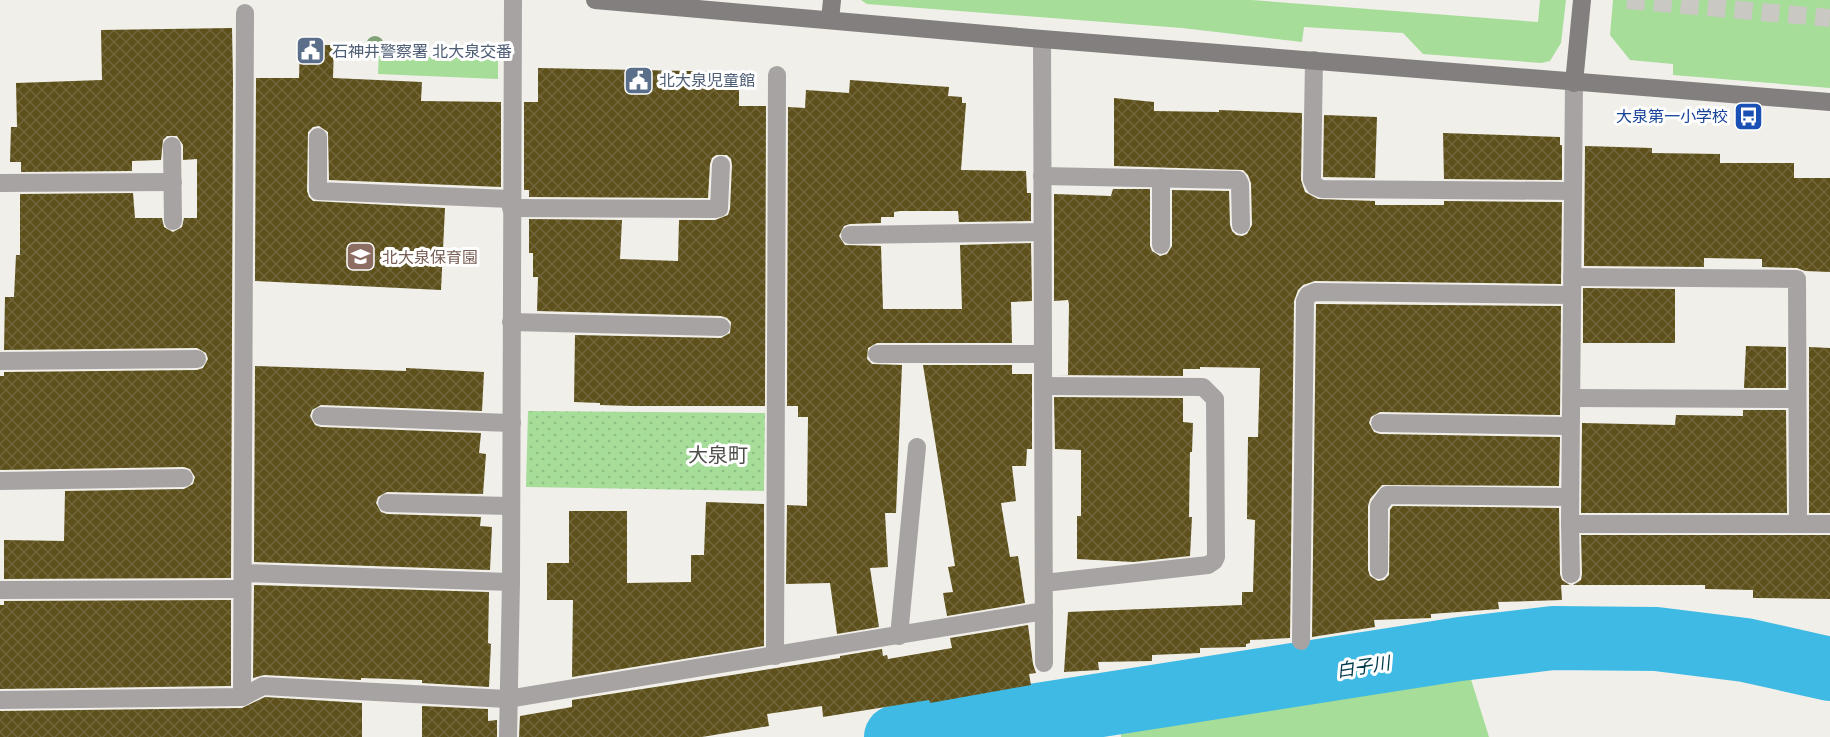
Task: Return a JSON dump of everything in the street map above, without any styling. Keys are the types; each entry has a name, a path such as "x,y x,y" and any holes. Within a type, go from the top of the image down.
{"street":[{"path":"507,737 511,582 513,0"},
{"path":"596,0 1574,83 1830,102"},
{"path":"830,20 832,0"},
{"path":"1571,574 1569,524 1574,83 1582,0"},
{"path":"242,697 245,13"},
{"path":"1042,39 1044,663"},
{"path":"1314,60 1312,180 1315,186 1322,189 1573,191"},
{"path":"775,656 777,75"},
{"path":"318,137 318,191 511,204 715,209 719,208 721,165"},
{"path":"172,146 173,221"},
{"path":"1042,176 1238,180 1241,225"},
{"path":"1161,178 1161,245"},
{"path":"0,183 173,182"},
{"path":"850,235 1042,232"},
{"path":"1572,277 1797,279 1798,524"},
{"path":"1301,641 1305,301 1308,295 1315,292 1572,295"},
{"path":"511,322 721,327"},
{"path":"877,354 1043,354"},
{"path":"0,361 197,359"},
{"path":"1043,386 1203,387 1215,399 1216,422 1216,557 1214,561 1208,565 1044,583"},
{"path":"1571,398 1797,399"},
{"path":"321,417 512,423"},
{"path":"1380,423 1570,426"},
{"path":"899,636 917,447"},
{"path":"0,482 184,478"},
{"path":"1379,570 1378,507 1387,495 1570,496"},
{"path":"387,503 511,506"},
{"path":"1569,524 1830,524"},
{"path":"0,590 242,581 511,582"},
{"path":"0,699 242,697 263,686 507,699 899,636 1044,610"}],"green space":[{"path":"861,0 1251,0 1538,22 1540,0 1566,0 1561,43 1550,61 1541,63 1423,54 1403,33 1304,27 1302,42 1182,28 867,4"},
{"path":"1613,0 1830,0 1830,88 1673,75 1673,64 1630,60 1610,35"},
{"path":"379,52 422,54 437,58 452,55 498,57 498,79 378,74"},
{"path":"528,411 765,413 764,491 526,487"},
{"path":"1469,673 1489,737 1121,737 1121,730 1204,714"}],"building":[{"path":"232,28 231,578 4,579 4,540 64,541 65,491 184,489 193,484 195,477 190,469 184,467 0,470 0,376 4,376 4,372 197,370 203,368 208,359 206,353 197,348 4,350 5,297 14,297 16,255 20,255 20,194 133,193 135,218 162,218 164,227 173,232 182,227 184,218 197,218 197,159 183,160 183,145 177,136 167,136 163,140 161,160 132,161 132,171 21,172 21,162 10,162 11,127 17,127 16,83 102,80 101,30"},
{"path":"300,45 334,45 333,78 422,82 421,101 501,102 501,187 329,180 328,132 319,126 313,127 308,132 307,191 313,201 445,208 441,290 255,281 256,78 299,78"},
{"path":"538,68 739,72 739,106 766,106 765,406 632,406 574,402 575,335 721,338 730,333 731,322 721,316 537,311 538,277 533,277 533,253 529,253 529,219 622,220 620,259 678,261 679,220 715,220 728,215 732,165 727,155 716,155 712,158 708,198 529,197 529,190 524,190 524,102 538,102"},
{"path":"850,80 949,87 948,96 962,97 962,103 966,103 961,170 1026,171 1027,193 1031,193 1031,221 959,222 958,211 900,211 894,212 894,217 881,217 881,223 844,226 839,236 845,245 881,246 883,309 962,309 960,245 1031,243 1032,301 1011,302 1012,343 877,343 868,348 867,359 872,364 902,365 896,513 885,513 888,567 870,568 879,627 837,634 830,583 786,584 787,505 807,506 808,417 798,417 798,406 787,406 788,107 805,108 806,90 849,93"},
{"path":"1114,98 1154,102 1154,111 1219,112 1219,110 1302,113 1301,180 1305,192 1318,199 1375,201 1375,205 1444,205 1444,201 1562,202 1561,284 1315,281 1303,285 1298,290 1294,301 1290,638 1250,640 1246,647 1200,648 1200,653 1152,655 1152,661 1098,662 1099,670 1064,672 1068,612 1242,605 1242,592 1253,592 1255,520 1247,519 1248,437 1258,437 1260,368 1200,367 1200,369 1183,369 1183,376 1054,375 1068,375 1069,304 1068,300 1054,301 1054,194 1111,196 1113,189 1150,189 1150,246 1152,251 1160,256 1167,254 1172,246 1172,190 1229,191 1232,231 1242,236 1247,234 1252,225 1251,183 1243,170 1114,166"},
{"path":"1324,115 1377,117 1375,178 1323,177"},
{"path":"1443,133 1560,137 1562,180 1444,179"},
{"path":"1585,146 1652,148 1652,153 1720,154 1720,163 1794,163 1794,178 1830,178 1830,272 1762,267 1762,259 1704,258 1704,267 1584,266"},
{"path":"1583,288 1675,289 1675,343 1583,343"},
{"path":"1316,304 1561,306 1560,415 1380,412 1371,417 1369,423 1374,432 1380,434 1560,437 1559,486 1382,485 1370,499 1368,506 1368,570 1370,576 1378,581 1384,580 1389,575 1390,510 1393,506 1559,508 1560,574 1562,580 1570,585 1561,585 1562,600 1498,602 1499,609 1431,614 1431,618 1374,620 1375,627 1312,637"},
{"path":"1746,346 1786,347 1786,388 1744,388"},
{"path":"1809,347 1830,348 1830,513 1809,513"},
{"path":"923,365 1012,365 1012,374 1032,374 1032,449 1027,449 1026,466 1012,466 1016,501 1001,503 1010,557 1018,556 1025,603 947,616 943,593 953,592 948,567 955,566"},
{"path":"255,366 406,371 406,368 484,372 482,411 321,405 312,410 310,416 315,425 321,427 481,433 479,453 486,454 483,494 387,492 378,497 376,503 381,512 387,514 481,517 480,526 492,527 490,570 254,562"},
{"path":"1054,397 1183,398 1183,422 1193,423 1192,452 1190,452 1189,517 1192,517 1190,556 1133,562 1077,559 1077,516 1081,516 1081,450 1055,449"},
{"path":"1743,410 1786,410 1787,513 1581,513 1582,423 1675,425 1676,415 1743,416"},
{"path":"706,502 764,504 764,646 572,677 573,600 547,600 547,563 569,563 569,511 627,511 627,583 691,582 691,555 704,555"},
{"path":"1581,535 1830,535 1830,599 1753,598 1753,590 1705,589 1705,585 1573,585 1581,580 1582,574"},
{"path":"254,585 489,592 488,643 491,644 489,687 422,683 422,680 361,678 361,680 264,675 253,678"},
{"path":"231,600 231,686 0,689 0,605 4,605 4,601"},
{"path":"1028,625 1036,673 1029,674 1031,685 930,703 929,700 823,717 822,706 767,714 769,726 702,737 519,737 520,716 572,707 572,700 840,658 840,656 882,649 883,656 887,655 888,659 952,648 950,638"},
{"path":"265,697 362,703 362,737 0,737 0,711 242,708"},
{"path":"422,706 488,709 488,721 497,720 497,737 422,737"}],"waterway":[{"name":"白子川","path":"896,737 1460,649 1553,638 1656,639 1745,650 1830,669"}],"tunnel":[{"path":"1627,0 1830,18"}],"place":[{"name":"石神井警察署 北大泉交番","path":"311,51"},
{"name":"北大泉児童館","path":"638,80"},
{"name":"大泉第一小学校","path":"1749,116"},
{"name":"北大泉保育園","path":"361,257"}],"district":[{"name":"大泉町","path":"718,454"}]}
